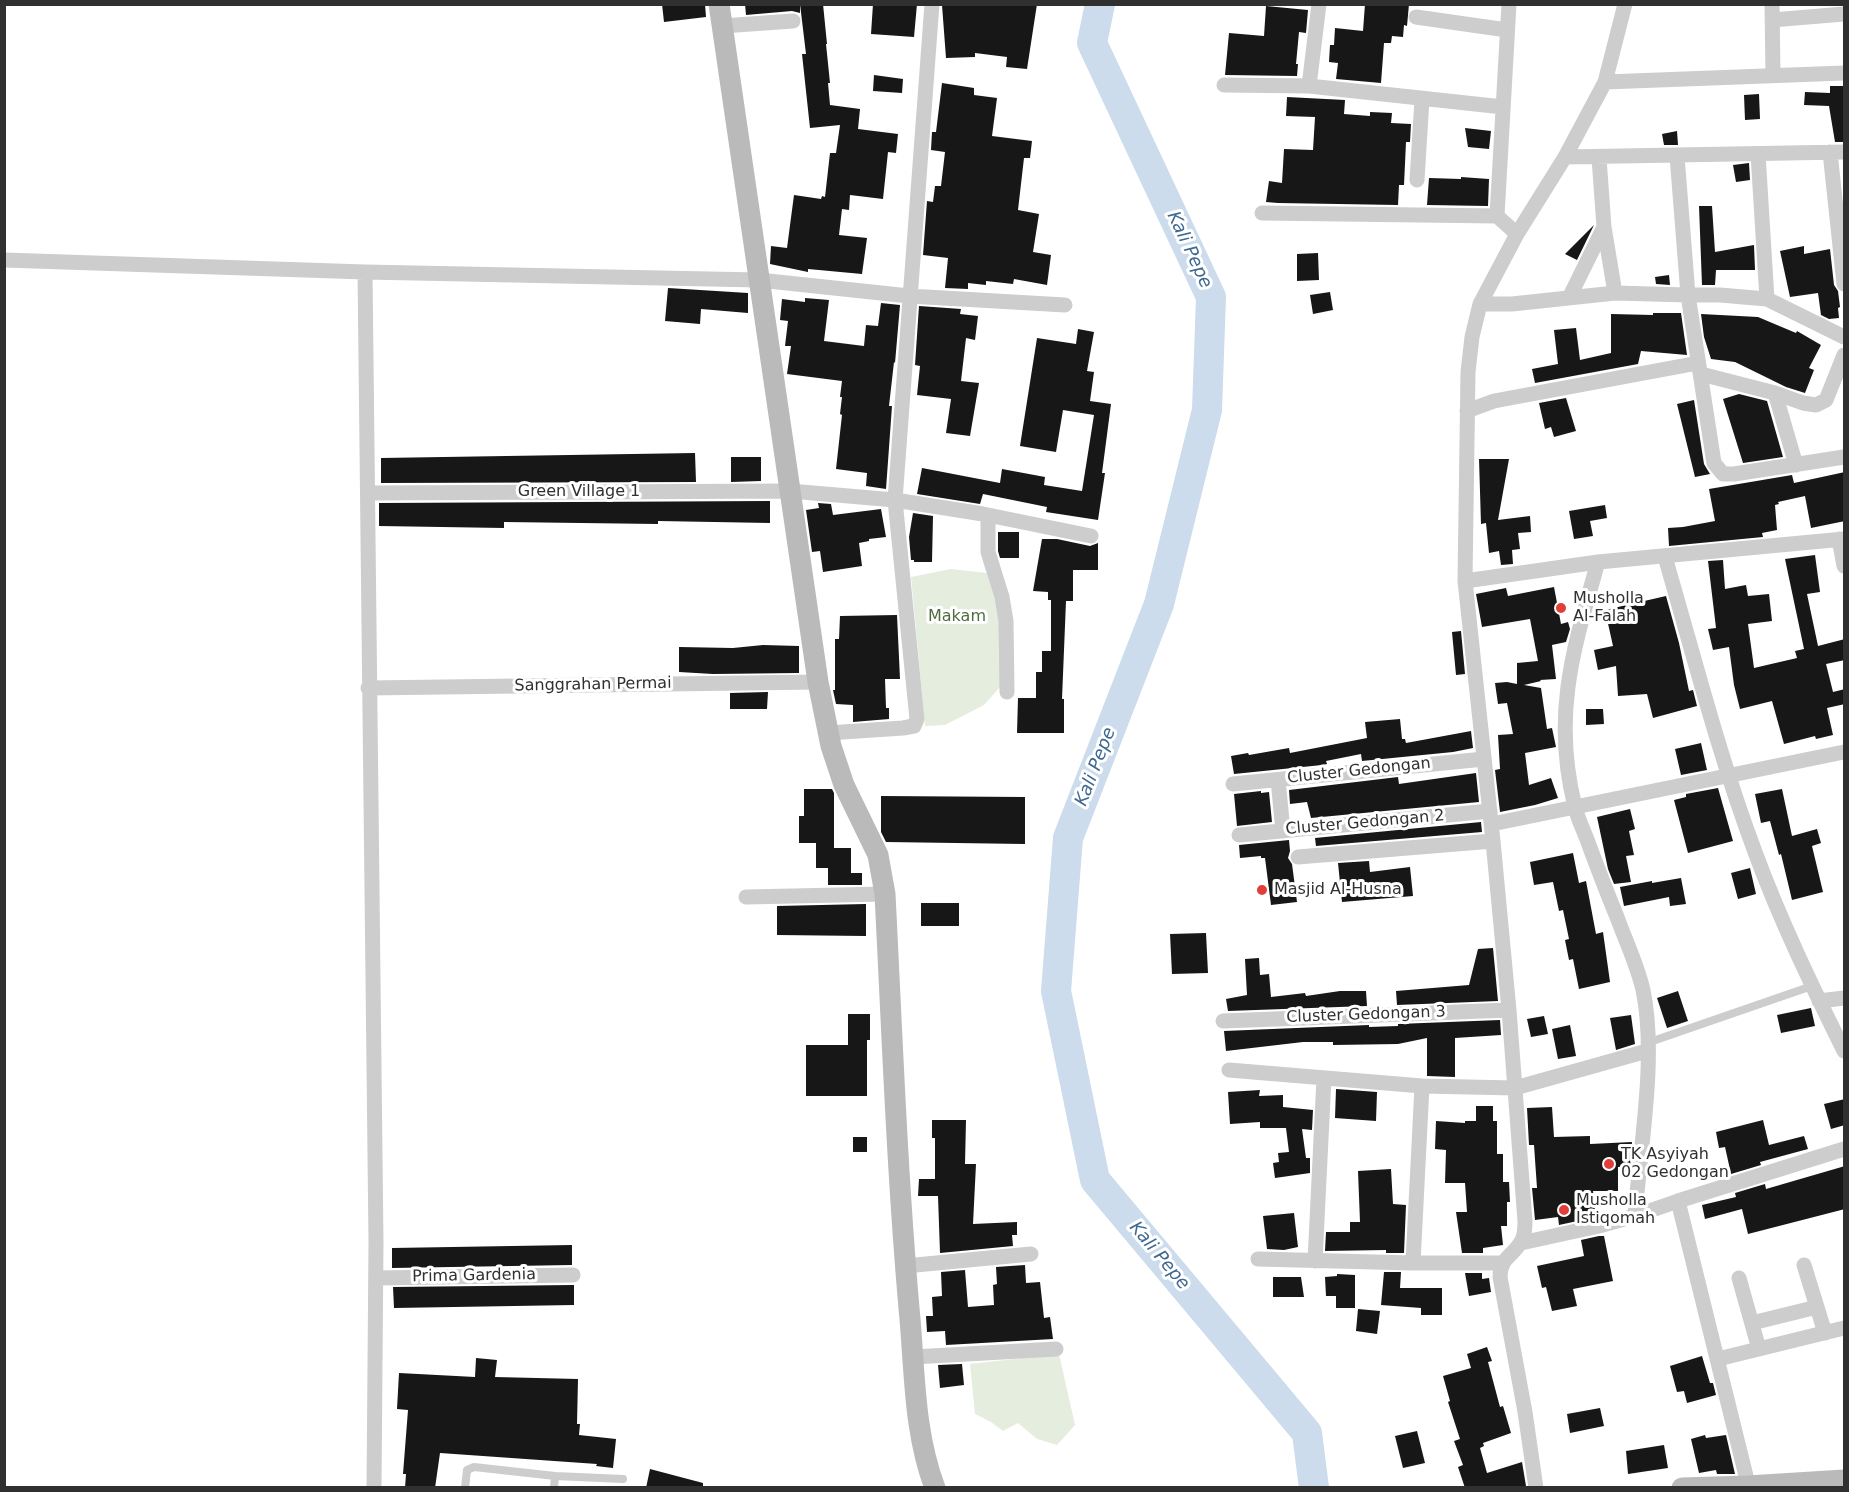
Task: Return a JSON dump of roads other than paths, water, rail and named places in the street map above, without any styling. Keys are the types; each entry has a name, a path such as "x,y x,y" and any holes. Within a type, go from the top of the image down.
{"street":[{"path":"719,4 818,682 831,746 844,785 878,855 885,894 905,1266 921,1446 935,1488"},
{"path":"828,733 903,728 914,726 917,719 895,500 932,4"},
{"path":"1309,86 1319,4"},
{"path":"1497,216 1509,4"},
{"path":"1536,1488 1525,1412 1500,1277 1503,1263 1521,1243 1525,1221 1491,818 1465,581 1467,411 1472,336 1480,304 1517,234 1565,157 1605,82 1625,4"},
{"path":"1773,75 1772,12 1845,14"},
{"path":"1416,17 1507,30"},
{"path":"722,26 793,21"},
{"path":"1605,82 1845,73"},
{"path":"1224,86 1309,86 1503,107"},
{"path":"1417,180 1422,99"},
{"path":"1565,157 1838,152 1845,284"},
{"path":"1758,154 1767,299"},
{"path":"1677,156 1688,295 1714,463 1723,474 1734,474 1845,457"},
{"path":"1599,158 1604,227 1615,293"},
{"path":"1262,213 1497,216 1517,234"},
{"path":"1569,298 1604,227"},
{"path":"4,260 365,272 759,280 909,296 1065,305"},
{"path":"365,272 376,1278 374,1488"},
{"path":"1480,304 1512,304 1615,293 1720,295 1767,299 1845,337"},
{"path":"1467,411 1494,401 1699,368 1803,404 1816,405 1826,400 1845,355"},
{"path":"1774,393 1796,465"},
{"name":"Green Village 1","path":"368,493 790,491 895,500 988,515 1091,536"},
{"path":"988,515 988,552 990,563 997,575 1006,621 1007,692"},
{"path":"1465,581 1598,562 1842,539 1845,566"},
{"path":"1665,557 1729,775 1755,853 1812,986 1845,1051"},
{"path":"1598,562 1574,648 1564,725 1575,808 1634,958 1643,991 1647,1080 1635,1216"},
{"name":"Sanggrahan Permai","path":"368,688 818,682"},
{"name":"Cluster Gedongan 2","path":"1239,835 1491,818 1575,808 1845,752"},
{"name":"Cluster Gedongan","path":"1233,784 1484,759"},
{"path":"1278,780 1283,831"},
{"path":"1298,857 1493,842"},
{"path":"746,897 885,894"},
{"path":"1819,1001 1845,998"},
{"name":"Cluster Gedongan 3","path":"1223,1021 1509,1010"},
{"path":"1229,1070 1422,1086 1515,1088 1647,1047"},
{"path":"1315,1261 1324,1078"},
{"path":"1413,1263 1422,1086"},
{"path":"1521,1243 1635,1216 1845,1149"},
{"path":"1677,1202 1718,1359 1748,1487"},
{"path":"905,1266 1031,1254"},
{"path":"1258,1259 1503,1263"},
{"path":"1804,1265 1825,1333"},
{"name":"Prima Gardenia","path":"376,1278 573,1275"},
{"path":"1739,1278 1759,1349"},
{"path":"1752,1323 1817,1307"},
{"path":"1718,1359 1845,1328"},
{"path":"913,1357 1056,1349"},
{"path":"1682,1488 1748,1487 1845,1480"}],"lane":[{"path":"1647,1047 1812,986"},
{"path":"465,1488 467,1470 474,1467 555,1476 623,1479"},
{"path":"554,1488 555,1476"}],"waterway":[{"name":"Kali Pepe","path":"1100,4 1092,43 1211,297 1207,410 1159,604 1068,838 1056,991 1095,1180 1307,1433 1314,1488"}],"place":[{"name":"Musholla Al-Falah","path":"1561,608"},
{"name":"Masjid Al-Husna","path":"1262,890"},
{"name":"TK Asyiyah 02 Gedongan","path":"1609,1164"},
{"name":"Musholla Istiqomah","path":"1564,1210"}],"park label":[{"name":"Makam","path":"957,617"}]}
